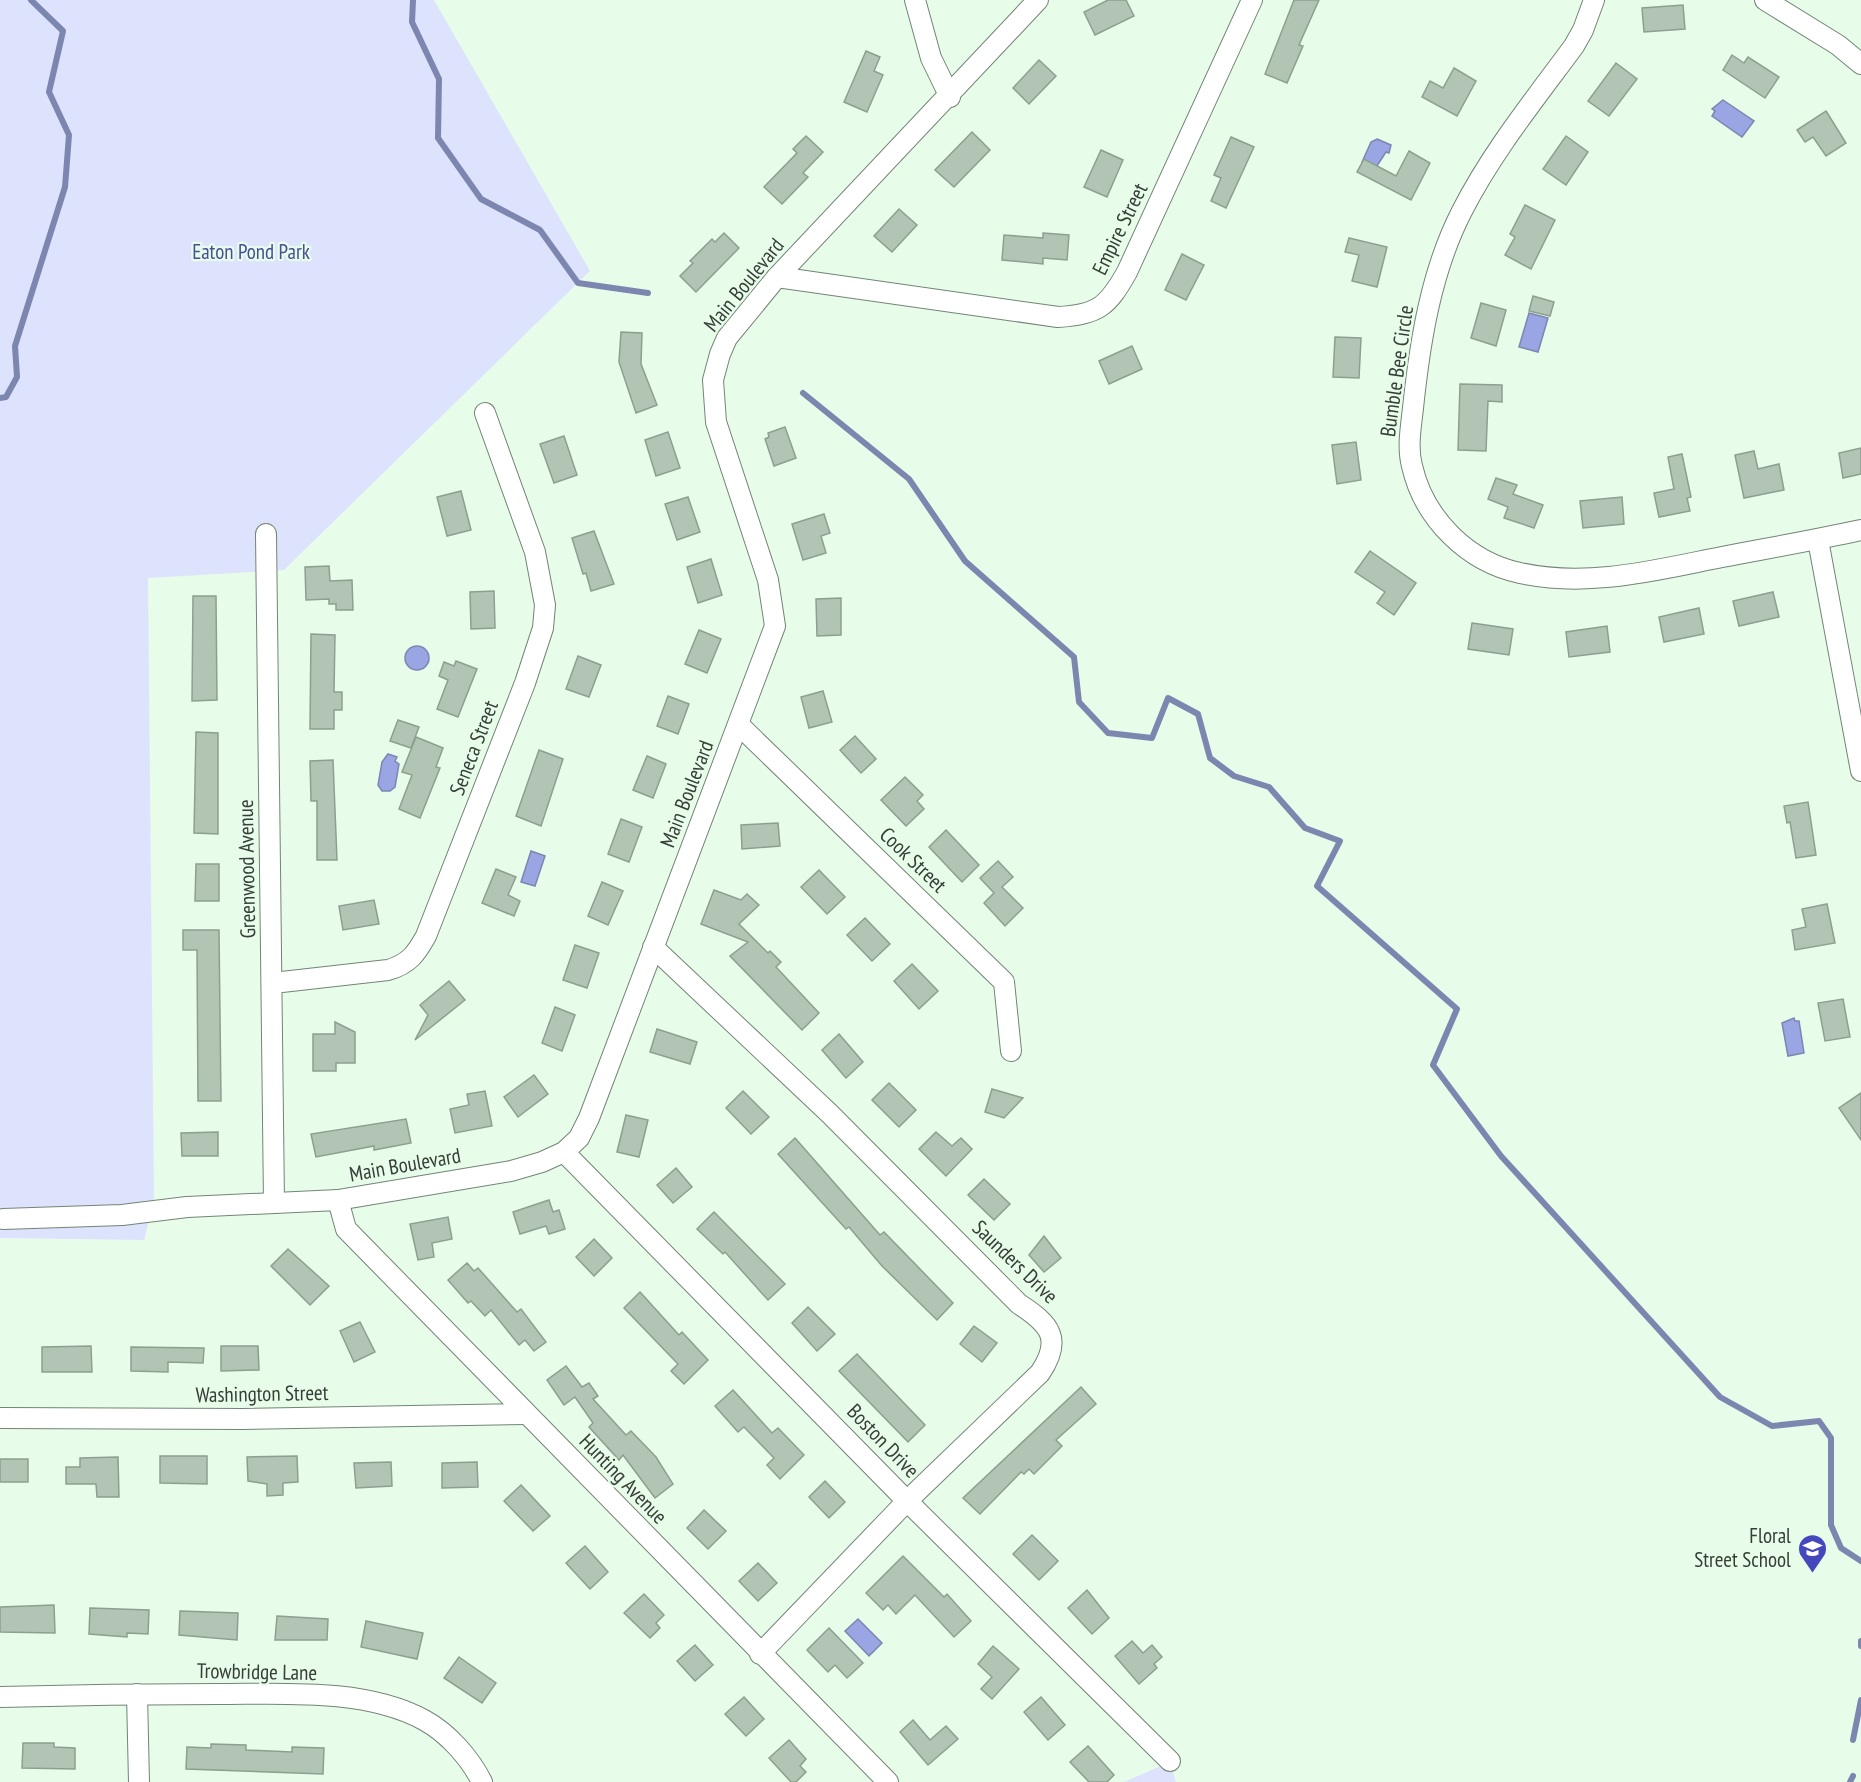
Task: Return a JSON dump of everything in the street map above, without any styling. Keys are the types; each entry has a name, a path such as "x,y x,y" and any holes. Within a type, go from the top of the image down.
{"street":[{"path":"915,0 931,58 950,97"},
{"name":"Main Boulevard","path":"3,1219 122,1215 187,1207 338,1200 511,1171 542,1162 564,1152 579,1138 589,1118 772,641 775,618 768,580 716,424 713,380 720,354 727,338 777,277 950,97 1038,0"},
{"name":"Empire Street","path":"777,277 1058,316 1082,316 1098,309 1113,296 1128,272 1252,0"},
{"name":"Bumble Bee Circle","path":"1594,0 1584,30 1485,170 1444,250 1418,363 1410,443 1412,468 1429,507 1455,541 1489,562 1519,573 1560,579 1609,578 1861,530"},
{"path":"1765,0 1838,45 1861,64"},
{"name":"Seneca Street","path":"273,983 388,970 405,965 414,957 426,936 525,683 543,628 545,605 535,552 485,413"},
{"name":"Greenwood Avenue","path":"266,534 274,1203"},
{"path":"1818,540 1861,771"},
{"name":"Cook Street","path":"739,725 1004,982 1011,1050"},
{"name":"Saunders Drive","path":"653,947 830,1114 1019,1304 1039,1317 1048,1329 1053,1350 1040,1373 907,1501 760,1654"},
{"name":"Boston Drive","path":"564,1152 907,1501 1170,1761"},
{"name":"Hunting Avenue","path":"338,1200 346,1229 760,1654 888,1782"},
{"name":"Washington Street","path":"0,1418 243,1419 525,1414"},
{"path":"136,1694 139,1782"},
{"name":"Trowbridge Lane","path":"0,1697 304,1694 369,1701 424,1720 460,1749 482,1782"}],"green space":[{"name":"Eaton Pond Park","path":"0,0 434,0 590,271 284,570 148,578 154,1200 144,1240 0,1238"},
{"path":"1170,1762 1176,1782 1124,1782"}],"water":[{"path":"1723,100 1754,121 1742,137 1712,116 1715,111 1712,109"},
{"path":"1377,139 1391,145 1389,153 1386,152 1375,169 1363,168 1362,162 1371,142"},
{"path":"1529,313 1548,318 1538,352 1519,347"},
{"path":"417,646 426,649 429,658 426,667 417,670 408,667 405,658 408,649"},
{"path":"388,754 397,757 395,761 399,764 395,787 390,791 382,791 378,785 382,762"},
{"path":"531,851 545,856 535,886 521,882"},
{"path":"1794,1018 1795,1021 1799,1021 1804,1053 1788,1056 1782,1023"},
{"path":"858,1619 882,1643 869,1656 845,1631"}],"building":[{"path":"1108,0 1126,0 1134,16 1095,35 1084,12"},
{"path":"1294,0 1319,0 1299,45 1303,46 1287,83 1265,74"},
{"path":"1683,5 1685,29 1644,32 1642,8"},
{"path":"866,51 880,57 874,71 883,75 867,112 844,102"},
{"path":"1732,55 1744,63 1748,57 1779,77 1765,98 1723,70"},
{"path":"1039,60 1056,76 1029,104 1013,88"},
{"path":"1616,63 1637,79 1609,116 1588,101"},
{"path":"1454,68 1476,81 1457,116 1422,97 1430,81 1443,88"},
{"path":"1826,111 1846,143 1826,156 1813,137 1805,142 1797,130"},
{"path":"972,132 990,150 954,187 935,170"},
{"path":"806,136 823,152 803,173 808,177 782,204 764,187 797,153 793,149"},
{"path":"1566,136 1588,152 1566,185 1543,169"},
{"path":"1231,137 1254,147 1226,208 1211,201 1221,178 1214,175"},
{"path":"1101,150 1123,160 1107,197 1084,187"},
{"path":"1409,151 1430,163 1411,200 1357,172 1364,159 1396,176"},
{"path":"1525,205 1555,220 1531,269 1505,255 1515,237 1510,234"},
{"path":"899,209 917,225 892,252 874,236"},
{"path":"724,233 739,248 696,292 680,276 693,263 690,261 712,239 715,242"},
{"path":"1043,233 1069,235 1067,260 1043,258 1043,264 1002,260 1004,235 1043,238"},
{"path":"1349,238 1387,247 1377,287 1352,281 1359,255 1345,252"},
{"path":"1182,254 1204,265 1186,300 1165,290"},
{"path":"1533,296 1554,302 1550,316 1529,311"},
{"path":"1481,303 1506,310 1496,346 1471,338"},
{"path":"621,332 642,333 641,364 657,405 636,413 619,362"},
{"path":"1335,337 1361,338 1359,378 1333,377"},
{"path":"1132,346 1142,369 1109,384 1099,361"},
{"path":"1460,384 1502,385 1502,402 1488,401 1486,451 1458,450"},
{"path":"785,427 796,458 774,466 765,439 769,437 768,433"},
{"path":"668,432 680,468 656,476 645,440"},
{"path":"564,436 577,475 554,483 540,444"},
{"path":"1356,442 1361,480 1337,484 1332,445"},
{"path":"1861,448 1861,474 1843,478 1839,453"},
{"path":"1754,451 1758,469 1779,464 1784,490 1744,498 1735,455"},
{"path":"1682,454 1691,497 1687,498 1690,511 1659,517 1654,493 1674,489 1668,457"},
{"path":"1496,478 1517,485 1513,494 1543,505 1534,528 1504,518 1508,507 1488,499"},
{"path":"461,491 471,530 447,536 437,497"},
{"path":"688,497 700,532 677,540 665,504"},
{"path":"1622,497 1624,524 1583,528 1580,501"},
{"path":"824,514 830,533 821,536 826,553 803,560 792,524"},
{"path":"594,531 614,584 591,591 572,538"},
{"path":"1370,551 1416,583 1394,615 1377,603 1385,592 1355,572"},
{"path":"711,559 722,595 698,603 687,567"},
{"path":"329,566 330,581 352,580 353,610 336,610 336,604 329,604 329,599 306,600 305,567"},
{"path":"494,591 495,628 471,629 470,592"},
{"path":"1773,592 1779,617 1739,626 1733,601"},
{"path":"193,596 216,596 217,700 192,701"},
{"path":"841,598 841,635 817,636 816,599"},
{"path":"1699,608 1704,634 1664,642 1659,617"},
{"path":"1472,623 1513,629 1509,655 1468,649"},
{"path":"1607,626 1610,652 1569,657 1566,632"},
{"path":"699,630 721,639 707,673 685,664"},
{"path":"311,634 335,635 334,692 342,692 342,710 334,710 334,729 310,729"},
{"path":"578,656 601,665 589,697 566,689"},
{"path":"456,661 477,669 458,717 437,709 448,680 439,676 444,662 454,666"},
{"path":"823,691 832,722 809,728 801,697"},
{"path":"668,696 689,704 678,734 657,726"},
{"path":"398,720 419,727 411,748 390,741"},
{"path":"196,732 218,733 218,834 194,833"},
{"path":"855,736 876,759 861,773 840,750"},
{"path":"416,737 443,748 436,767 440,768 420,818 399,809 412,775 402,772"},
{"path":"539,750 563,759 541,826 516,816"},
{"path":"647,756 666,764 653,798 633,790"},
{"path":"333,760 337,860 317,860 317,801 311,801 310,761"},
{"path":"905,777 923,795 917,801 924,809 906,826 881,800"},
{"path":"1808,802 1816,855 1796,858 1790,822 1787,823 1784,806"},
{"path":"621,819 642,827 629,862 608,854"},
{"path":"778,823 780,846 742,849 741,825"},
{"path":"946,830 979,865 962,882 929,847"},
{"path":"998,861 1013,877 1002,887 1023,908 1005,926 984,903 994,893 980,878"},
{"path":"196,864 219,864 219,901 195,901"},
{"path":"496,869 516,877 508,895 520,901 514,916 482,903"},
{"path":"819,870 845,897 827,914 801,887"},
{"path":"602,882 623,891 608,925 588,916"},
{"path":"714,890 741,900 747,894 759,905 739,924 768,953 770,951 781,962 776,967 819,1013 802,1030 730,956 748,942 701,924"},
{"path":"374,900 379,924 343,930 339,906"},
{"path":"1827,904 1835,943 1795,950 1792,930 1806,927 1802,909"},
{"path":"865,918 890,944 872,961 847,935"},
{"path":"183,930 219,930 221,1101 198,1101 197,950 183,950"},
{"path":"575,945 599,953 587,988 563,980"},
{"path":"912,964 938,991 919,1009 894,981"},
{"path":"449,981 465,1000 415,1040 428,1015 420,1005"},
{"path":"1843,999 1850,1037 1825,1041 1818,1003"},
{"path":"555,1007 575,1015 562,1051 542,1043"},
{"path":"335,1022 355,1032 355,1063 336,1063 336,1071 313,1071 313,1034 335,1034"},
{"path":"657,1029 697,1042 690,1064 650,1052"},
{"path":"839,1034 863,1062 846,1078 822,1050"},
{"path":"534,1075 548,1094 518,1117 504,1097"},
{"path":"889,1083 916,1110 899,1127 872,1100"},
{"path":"992,1089 1023,1098 1004,1118 985,1112"},
{"path":"485,1091 492,1126 455,1133 450,1109 469,1105 467,1094"},
{"path":"743,1091 769,1117 751,1134 726,1108"},
{"path":"1861,1093 1861,1140 1839,1108"},
{"path":"626,1115 648,1120 639,1157 617,1152"},
{"path":"406,1119 411,1143 374,1150 374,1146 316,1157 311,1134"},
{"path":"218,1132 218,1156 182,1156 181,1133"},
{"path":"936,1132 952,1146 961,1138 972,1149 946,1176 919,1149"},
{"path":"795,1138 880,1235 884,1232 953,1303 937,1320 882,1266 849,1227 846,1229 778,1154"},
{"path":"676,1168 692,1187 673,1203 657,1185"},
{"path":"984,1179 1010,1204 994,1220 968,1195"},
{"path":"549,1200 553,1212 559,1210 565,1229 549,1234 546,1226 520,1234 513,1212"},
{"path":"714,1212 785,1284 768,1300 725,1252 723,1254 697,1229"},
{"path":"448,1217 452,1239 432,1243 434,1257 418,1260 410,1224"},
{"path":"1044,1236 1061,1258 1044,1272 1029,1255"},
{"path":"594,1239 612,1258 594,1276 576,1257"},
{"path":"288,1249 329,1286 310,1305 271,1266"},
{"path":"467,1263 474,1271 478,1268 517,1312 521,1309 546,1342 534,1351 525,1340 519,1345 491,1310 485,1316 471,1301 468,1303 448,1280"},
{"path":"640,1292 679,1335 682,1332 708,1360 684,1384 671,1371 678,1364 624,1308"},
{"path":"808,1307 835,1334 817,1351 792,1323"},
{"path":"360,1322 375,1352 354,1362 340,1331"},
{"path":"974,1326 997,1343 982,1362 960,1344"},
{"path":"91,1346 92,1372 42,1372 42,1347"},
{"path":"221,1346 258,1346 259,1370 221,1371"},
{"path":"131,1347 204,1348 203,1363 168,1362 168,1372 131,1371"},
{"path":"857,1354 925,1425 908,1442 839,1371"},
{"path":"566,1366 582,1387 589,1383 598,1396 593,1399 626,1435 631,1431 656,1457 673,1484 655,1498 623,1455 619,1460 589,1427 593,1423 575,1397 564,1405 547,1380"},
{"path":"1081,1387 1096,1404 1056,1440 1062,1446 1034,1474 1029,1469 1024,1474 1021,1472 980,1514 963,1498"},
{"path":"733,1390 772,1433 778,1428 804,1455 780,1479 767,1465 774,1458 744,1427 738,1432 715,1406"},
{"path":"160,1456 207,1456 207,1484 160,1483"},
{"path":"297,1456 298,1482 283,1483 283,1495 267,1496 267,1484 248,1481 247,1457"},
{"path":"118,1457 119,1497 97,1497 96,1484 66,1484 66,1467 80,1467 80,1458"},
{"path":"0,1459 28,1459 28,1482 0,1482"},
{"path":"391,1462 392,1486 356,1488 354,1463"},
{"path":"477,1462 478,1487 442,1488 442,1463"},
{"path":"825,1481 845,1502 829,1518 809,1497"},
{"path":"521,1485 550,1516 533,1531 504,1501"},
{"path":"704,1510 726,1531 708,1549 687,1528"},
{"path":"1032,1535 1058,1561 1039,1580 1013,1554"},
{"path":"585,1546 608,1572 590,1589 566,1563"},
{"path":"903,1556 944,1597 947,1594 971,1621 954,1637 915,1595 896,1614 888,1605 883,1610 866,1593"},
{"path":"758,1563 777,1583 758,1601 739,1581"},
{"path":"1087,1590 1109,1618 1092,1634 1068,1608"},
{"path":"644,1594 664,1615 656,1623 660,1628 650,1638 624,1613"},
{"path":"54,1605 55,1633 0,1632 0,1607"},
{"path":"90,1608 149,1610 148,1634 127,1633 127,1637 89,1634"},
{"path":"180,1611 238,1613 237,1640 179,1635"},
{"path":"277,1616 328,1619 327,1640 275,1640"},
{"path":"366,1621 423,1633 417,1659 361,1647"},
{"path":"829,1628 863,1663 847,1678 835,1665 828,1672 807,1650"},
{"path":"1132,1641 1143,1653 1152,1645 1162,1657 1154,1664 1157,1668 1139,1684 1115,1656"},
{"path":"695,1645 713,1665 695,1681 677,1661"},
{"path":"993,1646 1019,1669 992,1699 981,1689 992,1677 978,1664"},
{"path":"459,1657 496,1683 482,1703 444,1678"},
{"path":"744,1697 764,1719 746,1736 725,1714"},
{"path":"1041,1697 1065,1725 1048,1740 1024,1712"},
{"path":"913,1720 930,1740 946,1726 958,1739 928,1765 900,1732"},
{"path":"789,1740 806,1759 800,1766 806,1772 796,1782 791,1782 769,1758"},
{"path":"23,1743 54,1743 54,1747 75,1748 75,1769 22,1768"},
{"path":"211,1744 246,1745 246,1750 292,1752 292,1747 324,1748 323,1774 186,1769 187,1747 211,1748"},
{"path":"1088,1746 1114,1775 1107,1782 1089,1782 1070,1762"}],"waterway":[{"path":"0,398 6,397 17,377 15,346 65,187 69,135 49,92 63,31 31,0"},
{"path":"413,0 412,22 439,79 438,138 481,199 540,230 578,283 648,293"},
{"path":"803,393 909,479 965,561 1074,657 1079,702 1108,733 1152,738 1168,698 1198,714 1210,758 1234,776 1269,787 1305,828 1340,841 1317,886 1457,1009 1433,1065 1501,1156 1720,1397 1772,1426 1819,1421 1831,1438 1831,1525 1841,1548 1861,1561"},
{"path":"1861,1641 1861,1646"},
{"path":"1853,1740 1861,1700"},
{"path":"1850,1782 1853,1776"}],"place":[{"name":"Floral Street School","path":"1812,1574"}]}
